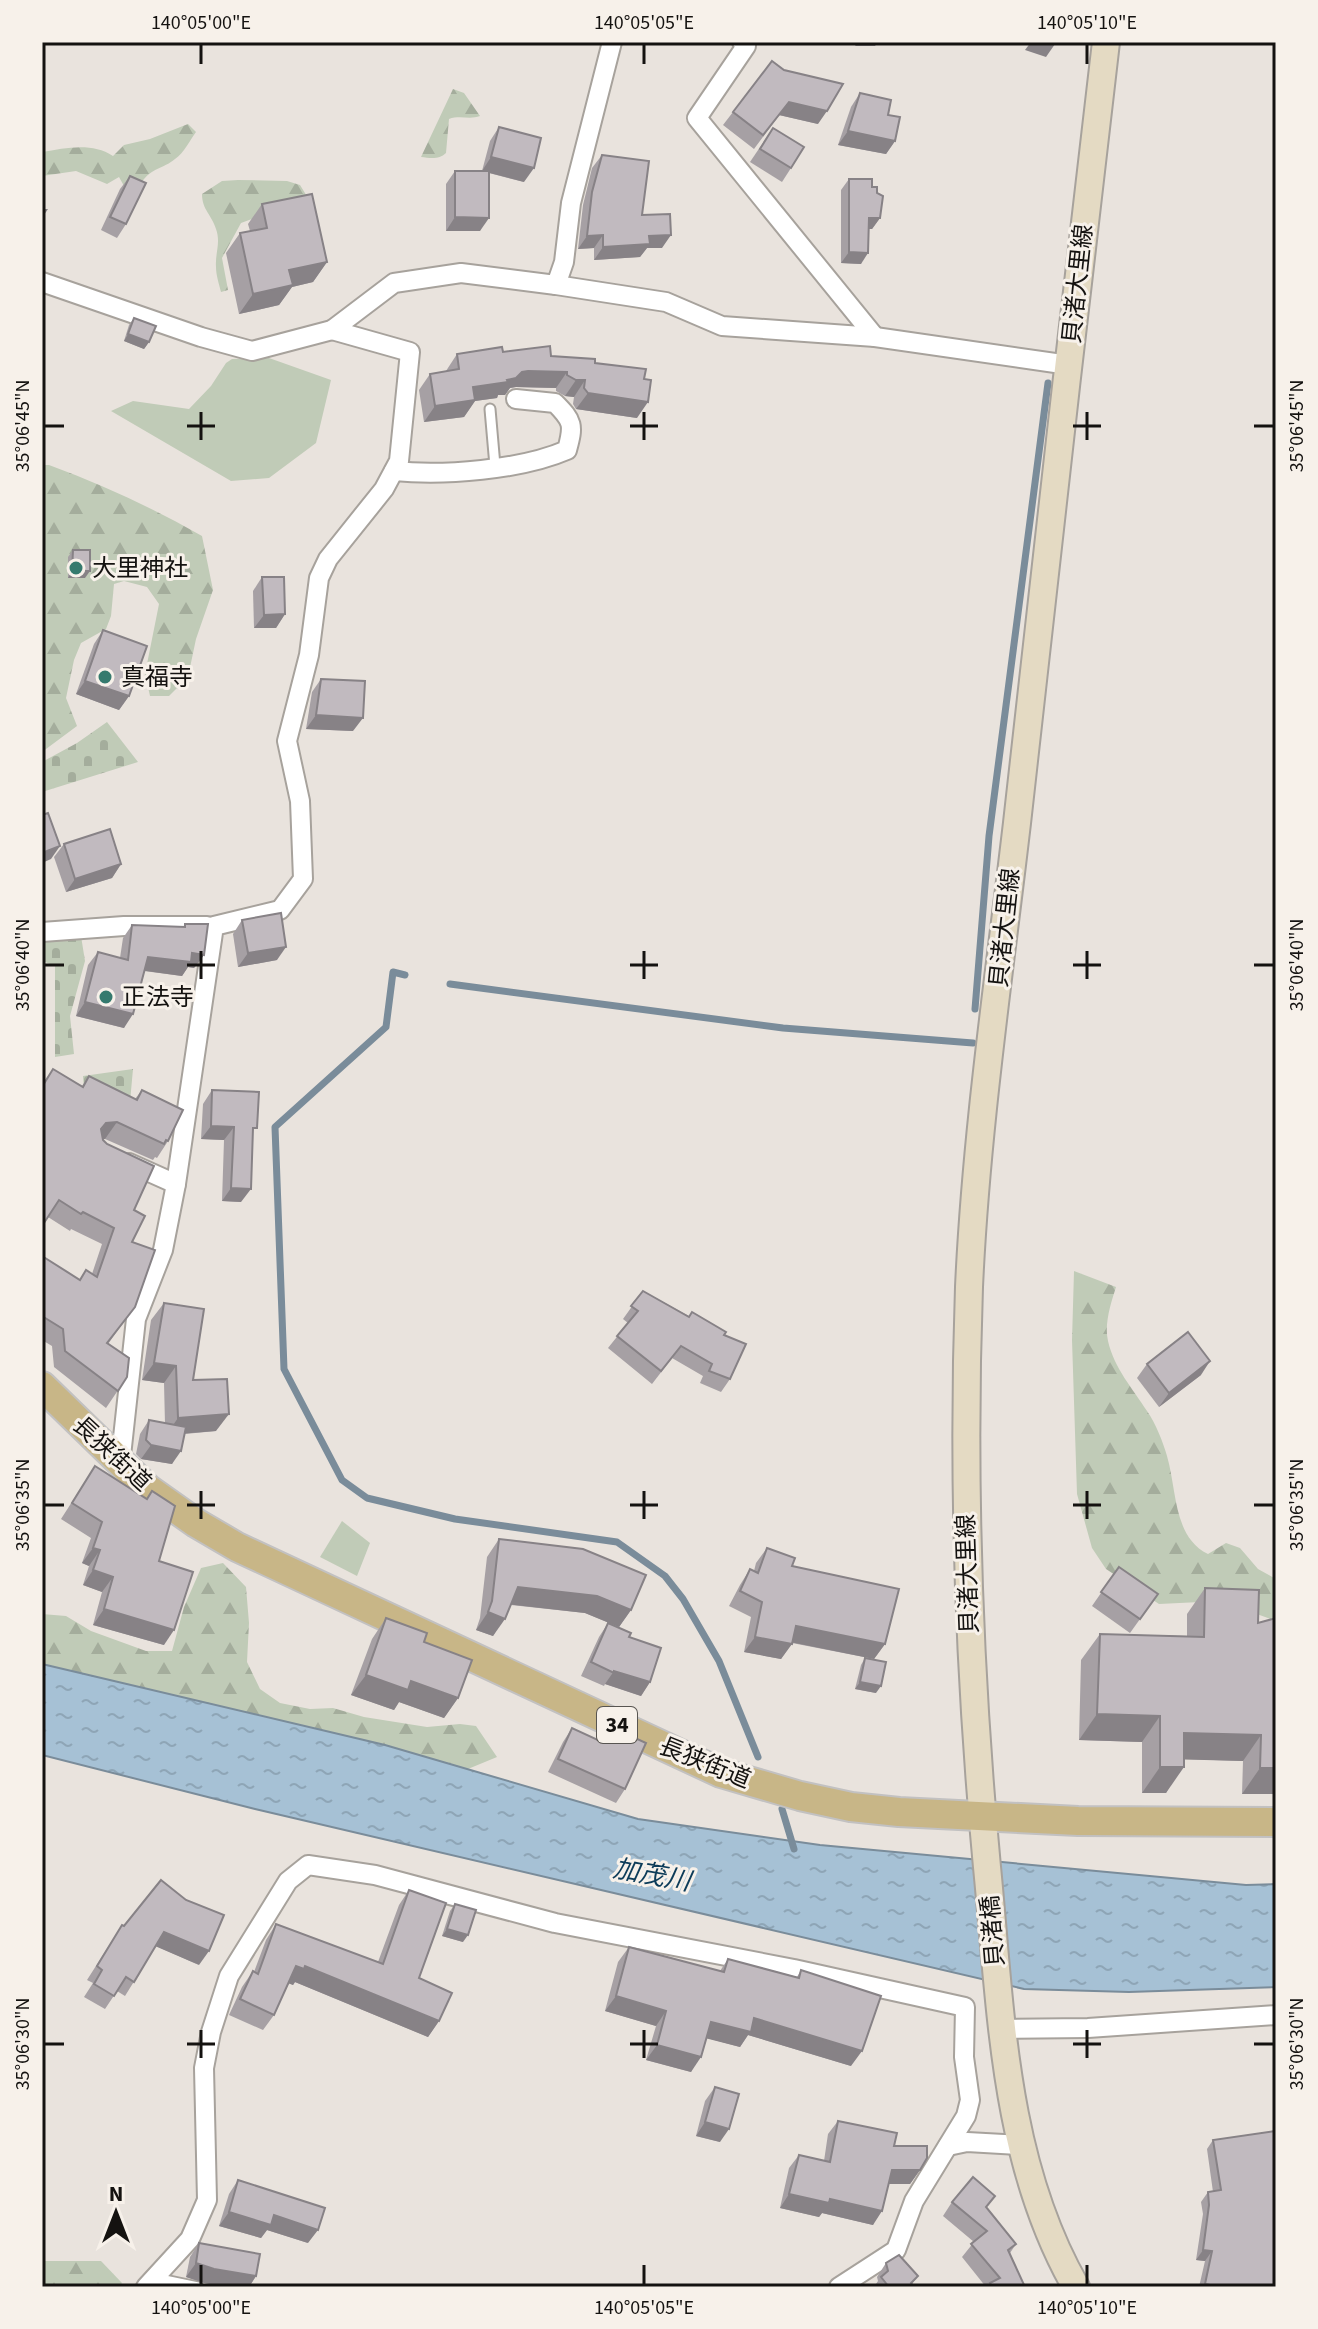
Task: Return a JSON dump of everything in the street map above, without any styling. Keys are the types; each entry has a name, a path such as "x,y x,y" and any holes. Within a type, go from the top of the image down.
{"main road":[{"name":"長狭街道","path":"42,1386 120,1465 176,1510 263,1562 721,1773 772,1789 851,1807 1078,1821 1276,1822"}],"street":[{"path":"556,285 564,262 571,203 612,42"},
{"path":"742,42 746,46 697,118 875,337"},
{"name":"貝渚大里線","path":"985,1847 965,1538 969,1289 975,1179 1106,42"},
{"path":"42,282 201,337 252,351 332,330 394,283 461,273 666,302 722,326 875,337 1069,365"},
{"path":"42,932 124,926 214,926 280,910 303,879 300,801 287,741 309,655 319,578 328,559 384,489 399,461 410,352 332,330"},
{"path":"394,471 447,472 544,460 567,450 573,429 568,415 555,403 516,399"},
{"path":"120,1465 136,1319 163,1250 176,1184 214,926"},
{"path":"113,1156 176,1184"},
{"name":"貝渚橋","path":"985,1847 1002,2022 1020,2145 1051,2236 1076,2287"},
{"path":"151,2282 190,2239 207,2200 204,2068 211,2032 229,1976 288,1881 308,1865 375,1875 555,1923 794,1969 965,2007 964,2057 970,2100 966,2116 914,2201 896,2250 839,2287"},
{"path":"1002,2022 1088,2028 1276,2015"},
{"path":"948,2146 967,2142 1020,2145"}],"lane":[{"path":"490,409 495,466"},
{"path":"151,2282 198,2287"}],"green space":[{"path":"453,89 464,93 480,116 449,119 446,153 437,158 421,157"},
{"path":"188,124 196,132 184,150 142,182 124,186 119,177 107,184 76,171 42,176 42,152 88,148 113,156 124,145 150,139"},
{"path":"222,181 287,181 300,185 308,198 241,223 222,258 228,290 221,292 216,270 217,234 202,194"},
{"path":"269,358 331,380 316,443 269,478 231,481 111,411 133,401 189,409 232,359"},
{"path":"42,465 108,489 202,536 213,590 196,639 188,677 169,696 150,696 145,674 159,604 147,587 124,581 114,584 111,616 106,629 81,643 74,660 66,698 77,726 42,752"},
{"path":"107,722 138,762 42,792 42,762"},
{"path":"81,936 85,961 70,1016 74,1054 55,1057 55,966 45,962 42,938"},
{"path":"133,1069 130,1102 84,1090 83,1076"},
{"path":"1074,1271 1116,1287 1109,1314 1108,1341 1119,1369 1159,1433 1178,1511 1188,1536 1208,1554 1226,1543 1240,1548 1258,1569 1276,1579 1276,1621 1221,1601 1159,1604 1106,1569 1092,1548 1077,1494 1072,1340"},
{"path":"342,1521 370,1543 357,1576 320,1557"},
{"path":"223,1563 246,1587 249,1623 247,1662 260,1689 280,1703 310,1709 333,1708 364,1717 427,1727 476,1726 497,1757 451,1776 42,1689 42,1614 66,1616 91,1631 146,1651 172,1651 184,1607 201,1568"},
{"path":"42,2261 101,2261 122,2283 119,2287 42,2287"}],"water":[{"name":"加茂川","path":"42,1664 385,1745 638,1819 820,1845 1246,1885 1276,1884 1276,1987 1129,1992 1024,1989 255,1809 42,1755"}],"building":[{"path":"772,61 784,70 843,84 827,111 789,102 763,135 733,112"},
{"path":"860,93 891,100 888,115 900,117 895,141 848,131"},
{"path":"499,127 541,138 534,168 491,157"},
{"path":"773,128 804,147 791,168 760,149"},
{"path":"602,155 649,161 642,215 670,214 671,235 649,236 650,244 603,247 603,235 587,236 592,192"},
{"path":"455,171 489,171 489,218 455,217"},
{"path":"130,176 146,183 126,224 110,217"},
{"path":"849,179 872,179 872,187 877,187 877,193 883,196 880,218 869,218 868,253 849,252"},
{"path":"312,194 327,262 289,270 293,285 253,294 240,233 267,228 262,204"},
{"path":"134,318 156,326 149,342 128,334"},
{"path":"550,346 551,356 595,359 595,363 646,369 644,379 651,380 648,402 588,393 584,388 585,380 576,380 567,372 528,371 508,382 473,387 475,400 435,406 430,374 459,369 457,354 502,347 503,352"},
{"path":"73,550 90,550 90,571 72,571"},
{"path":"262,577 284,577 285,614 264,615"},
{"path":"103,630 147,646 129,696 85,681"},
{"path":"321,679 365,681 363,718 316,715"},
{"path":"48,813 60,846 42,853 42,815"},
{"path":"110,829 121,864 75,879 64,844"},
{"path":"281,913 286,947 248,953 242,920"},
{"path":"185,924 208,924 204,955 192,953 191,962 148,957 133,1014 85,1002 98,952 128,960 132,925 185,927"},
{"path":"53,1069 83,1087 89,1076 137,1100 142,1090 183,1110 164,1144 117,1122 106,1123 101,1129 107,1144 154,1166 134,1210 145,1216 132,1242 155,1250 135,1307 107,1343 129,1358 127,1377 118,1391 65,1351 63,1329 42,1316 42,1256 80,1280 86,1270 97,1277 114,1228 83,1212 81,1214 59,1200 42,1226 42,1087"},
{"path":"212,1090 259,1092 257,1128 253,1128 251,1189 231,1188 234,1127 211,1126"},
{"path":"643,1291 689,1317 692,1312 726,1332 724,1335 746,1344 730,1379 709,1371 712,1364 681,1346 661,1371 617,1336 638,1311 631,1306"},
{"path":"164,1303 204,1309 193,1380 227,1379 229,1414 178,1418 176,1366 154,1363"},
{"path":"1188,1332 1210,1361 1169,1393 1147,1364"},
{"path":"149,1420 186,1427 181,1451 151,1445 146,1440"},
{"path":"95,1466 147,1499 152,1491 175,1506 159,1561 193,1572 174,1630 104,1609 113,1577 93,1570 100,1550 93,1548 102,1522 72,1503"},
{"path":"499,1539 583,1549 646,1575 631,1610 597,1596 518,1587 505,1619 488,1612"},
{"path":"767,1548 795,1558 792,1566 899,1589 885,1644 796,1626 792,1644 755,1637 762,1602 740,1591 750,1569 758,1573"},
{"path":"1119,1567 1158,1594 1140,1619 1101,1592"},
{"path":"1205,1588 1259,1590 1258,1623 1276,1618 1276,1768 1260,1768 1261,1735 1184,1733 1184,1767 1160,1767 1160,1716 1097,1714 1100,1634 1204,1637"},
{"path":"386,1618 427,1633 424,1642 472,1660 458,1698 411,1681 408,1690 366,1675"},
{"path":"608,1623 631,1633 629,1637 661,1648 650,1682 614,1673 591,1662"},
{"path":"865,1658 886,1662 881,1686 860,1682"},
{"path":"609,1726 646,1743 625,1789 558,1759 572,1728 602,1742"},
{"path":"161,1880 186,1900 224,1915 209,1951 164,1932 134,1982 126,1977 114,1996 94,1984 102,1970 97,1966 122,1925"},
{"path":"409,1890 446,1903 419,1978 452,1993 439,2021 305,1966 304,1969 296,1966 274,2015 240,1999 253,1971 258,1974 276,1924 383,1964"},
{"path":"455,1904 476,1910 468,1935 447,1929"},
{"path":"629,1947 724,1972 728,1959 799,1978 801,1970 881,1996 862,2051 754,2018 751,2032 711,2022 701,2057 657,2045 666,2011 616,1996"},
{"path":"715,2087 739,2094 729,2129 705,2122"},
{"path":"838,2121 897,2133 894,2146 927,2146 927,2158 920,2170 892,2170 882,2211 830,2199 829,2203 789,2194 799,2155 830,2162"},
{"path":"1276,2131 1276,2287 1205,2284 1212,2251 1203,2250 1208,2192 1221,2190 1213,2140"},
{"path":"973,2177 995,2196 986,2207 1016,2244 1008,2250 1025,2287 992,2287 990,2283 1000,2278 971,2244 987,2231 952,2202"},
{"path":"238,2180 325,2208 318,2230 274,2215 271,2225 229,2212"},
{"path":"199,2243 260,2254 256,2276 196,2263"},
{"path":"899,2255 918,2276 911,2283 914,2287 889,2287 881,2277 888,2271 886,2263"}],"waterway":[{"path":"975,1009 989,836 1048,383"},
{"path":"405,975 393,972 386,1027 275,1127 284,1369 342,1480 367,1498 455,1519 617,1542 665,1576 683,1599 719,1661 758,1757"},
{"path":"450,984 783,1028 973,1043"},
{"path":"782,1809 794,1849"}],"place":[{"name":"大里神社","path":"76,568"},
{"name":"真福寺","path":"105,677"},
{"name":"正法寺","path":"106,997"}]}
